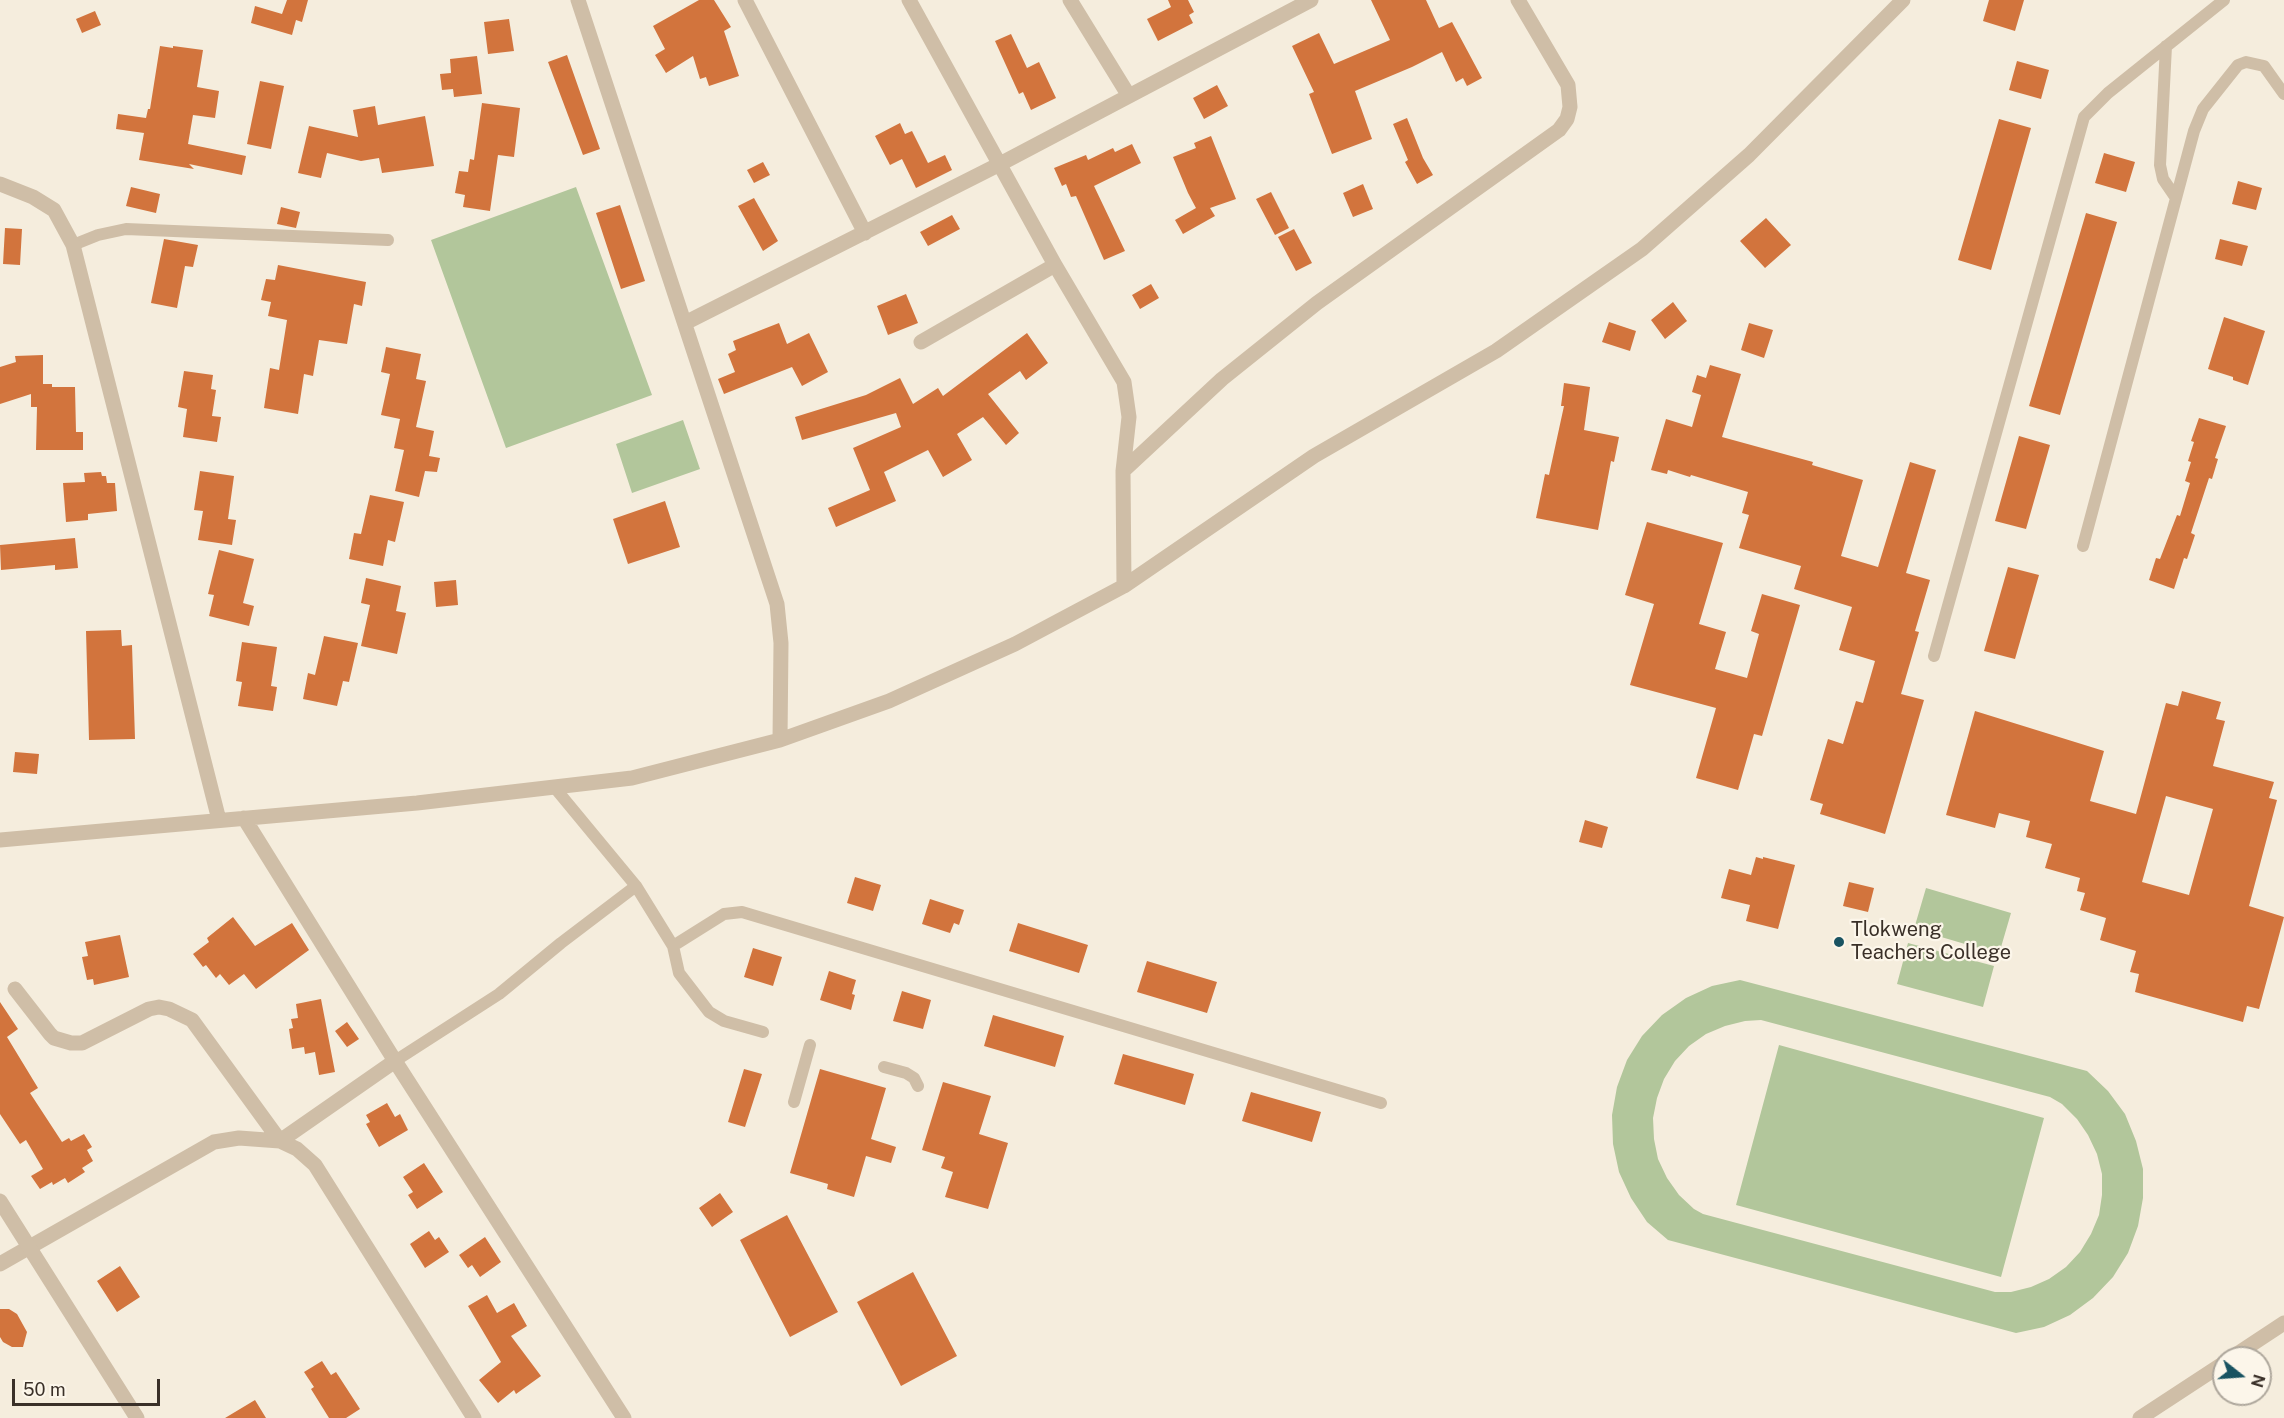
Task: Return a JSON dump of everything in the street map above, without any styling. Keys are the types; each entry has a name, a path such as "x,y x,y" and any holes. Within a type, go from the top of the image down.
{"street":[{"path":"578,0 777,604 781,643 780,740"},
{"path":"745,0 865,232"},
{"path":"909,0 1055,265 1124,382 1129,417 1123,471 1124,586"},
{"path":"1070,0 1129,96"},
{"path":"685,323 1000,164 1311,0"},
{"path":"1123,471 1222,379 1317,303 1559,130 1567,119 1570,107 1568,85 1518,0"},
{"path":"0,840 417,803 632,778 780,740 889,701 1015,644 1124,586 1314,456 1496,351 1642,249 1749,155 1903,0"},
{"path":"0,184 33,197 54,210 73,245 219,820"},
{"path":"921,342 1055,265"},
{"path":"244,819 395,1061 624,1418"},
{"path":"15,989 54,1038 71,1043 81,1043 159,1007 169,1009 192,1020 280,1141"},
{"path":"280,1141 395,1061"},
{"path":"0,1264 214,1142 239,1138 280,1141 297,1149 315,1165 474,1418"},
{"path":"0,1201 137,1418"},
{"path":"2249,1346 2284,1323"},
{"path":"2140,1418 2212,1371"}],"lane":[{"path":"1934,656 2084,117 2108,93 2224,0"},
{"path":"2166,46 2160,165 2163,179 2176,198"},
{"path":"2083,546 2194,131 2203,109 2238,65 2246,62 2264,66 2284,94"},
{"path":"73,245 98,235 126,229 388,240"},
{"path":"555,788 636,886 673,946 679,974 709,1012 724,1021 764,1032"},
{"path":"395,1061 499,994 636,886"},
{"path":"673,946 724,914 742,912 1381,1103"},
{"path":"794,1102 810,1045"},
{"path":"884,1067 906,1073 914,1078 918,1086"}],"green space":[{"path":"576,187 652,395 506,448 431,240"},
{"path":"683,420 700,469 632,493 616,444"},
{"path":"1926,888 2011,913 1999,954 1914,929"},
{"path":"1908,943 1994,966 1983,1007 1897,984"},
{"path":"1740,980 2087,1071 2108,1091 2125,1114 2136,1141 2143,1169 2143,1198 2138,1226 2128,1253 2113,1277 2093,1298 2070,1315 2044,1327 2016,1333 1668,1240 1647,1222 1631,1198 1619,1172 1613,1144 1612,1115 1617,1087 1627,1060 1642,1036 1662,1015 1686,998 1712,986","holes":["1761,1020 2050,1097 2062,1104 2077,1119 2097,1154 2102,1174 2099,1215 2080,1252 2066,1267 2049,1279 2011,1292 1995,1292 1703,1214 1679,1195 1667,1178 1658,1159 1654,1139 1653,1118 1657,1098 1664,1079 1675,1061 1689,1046 1706,1034 1745,1021"]},
{"path":"1779,1045 2044,1118 2001,1277 1736,1205"}],"building":[{"path":"287,0 308,0 302,22 296,20 292,35 251,23 255,6 282,14"},
{"path":"699,0 714,0 731,27 724,31 739,76 709,86 706,77 700,79 693,56 666,73 655,55 665,49 653,26"},
{"path":"1168,0 1188,0 1194,12 1189,15 1193,23 1158,41 1147,19 1171,7"},
{"path":"1371,0 1426,0 1439,28 1452,22 1482,78 1467,86 1463,78 1456,82 1442,52 1355,91 1372,139 1332,154 1309,94 1314,92 1292,46 1319,33 1334,64 1390,40"},
{"path":"1989,0 2024,0 2015,31 1983,21"},
{"path":"95,11 101,25 82,33 76,19"},
{"path":"509,19 514,51 488,54 484,22"},
{"path":"1011,34 1027,68 1039,62 1056,98 1031,110 1023,92 1019,94 995,41"},
{"path":"160,46 203,50 197,87 219,91 215,118 193,115 188,144 246,156 242,175 189,164 194,169 139,160 144,133 116,129 118,114 146,118 148,109 150,109"},
{"path":"567,55 600,149 583,155 548,62"},
{"path":"477,56 482,94 454,97 453,89 442,90 440,74 451,73 450,59"},
{"path":"2017,61 2049,70 2041,99 2009,90"},
{"path":"260,81 284,86 271,149 247,144"},
{"path":"1217,85 1228,106 1204,119 1193,98"},
{"path":"482,103 520,108 514,157 498,155 490,211 463,207 465,195 455,193 459,171 468,172 470,159 474,160"},
{"path":"375,106 378,125 425,116 434,166 382,173 379,158 361,161 327,153 321,178 298,173 309,126 358,137 353,110"},
{"path":"1407,118 1423,158 1433,175 1417,184 1405,162 1408,160 1393,124"},
{"path":"1999,119 2031,128 1991,270 1958,260"},
{"path":"900,123 905,134 912,131 928,163 945,155 952,170 916,188 902,159 890,165 875,136"},
{"path":"1211,136 1236,199 1210,208 1215,216 1183,234 1175,220 1196,208 1173,157 1196,148 1194,143"},
{"path":"1132,144 1141,163 1094,186 1125,251 1104,260 1076,196 1071,197 1066,184 1062,186 1054,168 1086,155 1088,160 1113,148 1115,152"},
{"path":"2104,153 2135,162 2126,192 2095,183"},
{"path":"763,162 770,175 754,183 747,170"},
{"path":"2238,181 2262,188 2256,210 2232,204"},
{"path":"1363,184 1373,209 1353,217 1343,193"},
{"path":"131,187 160,194 156,213 126,206"},
{"path":"1271,192 1289,228 1275,235 1256,199"},
{"path":"754,198 778,241 763,251 738,206"},
{"path":"620,205 645,281 621,289 596,213"},
{"path":"281,207 300,212 296,228 277,224"},
{"path":"2086,213 2117,222 2060,415 2029,406"},
{"path":"952,215 960,229 928,246 920,232"},
{"path":"1766,218 1791,245 1765,268 1740,241"},
{"path":"5,228 22,229 20,265 3,264"},
{"path":"1294,229 1312,263 1296,271 1278,237"},
{"path":"164,239 198,245 193,267 185,266 177,308 151,303"},
{"path":"2220,239 2248,246 2242,266 2215,259"},
{"path":"278,265 366,282 362,306 354,304 347,344 319,340 313,376 304,374 298,414 264,408 270,368 279,370 287,320 268,316 271,302 261,300 266,279 275,280"},
{"path":"1151,284 1159,298 1140,309 1132,295"},
{"path":"906,294 918,323 888,335 877,306"},
{"path":"1673,302 1687,321 1665,339 1651,320"},
{"path":"2224,317 2265,331 2248,385 2233,380 2233,377 2208,369"},
{"path":"1609,322 1636,331 1630,351 1602,342"},
{"path":"779,323 787,344 809,333 828,372 802,386 792,367 724,394 718,379 735,372 728,354 736,350 733,341"},
{"path":"1749,323 1773,330 1764,358 1741,350"},
{"path":"1027,333 1048,363 1026,380 1020,371 988,394 1019,433 1006,445 983,417 957,434 972,460 943,477 928,450 884,472 896,501 836,527 828,508 870,490 853,448 901,427 896,413 802,440 795,417 866,395 900,378 913,404 938,388 943,396"},
{"path":"386,347 421,354 416,379 426,381 416,427 434,431 429,456 440,458 437,472 425,471 419,497 395,491 404,450 394,448 400,419 381,415 390,374 381,372"},
{"path":"43,355 43,384 52,384 52,387 75,387 76,432 83,432 83,450 36,450 37,407 31,407 31,394 0,404 0,367 16,362 15,356"},
{"path":"1710,365 1741,374 1722,437 1813,462 1812,465 1863,480 1841,556 1878,567 1910,462 1936,470 1906,573 1930,580 1915,631 1919,632 1901,694 1924,700 1885,834 1820,814 1823,804 1810,800 1828,739 1843,744 1856,701 1863,703 1875,661 1839,650 1852,607 1794,589 1801,566 1739,548 1749,515 1742,513 1748,492 1691,475 1690,477 1668,470 1667,474 1651,470 1666,419 1692,427 1701,395 1692,392 1697,375 1706,378"},
{"path":"184,371 213,375 211,389 216,390 212,416 221,417 217,442 183,437 187,409 178,407"},
{"path":"1564,383 1590,387 1584,430 1619,437 1614,462 1611,461 1598,530 1536,518 1545,474 1549,475 1564,406 1561,406"},
{"path":"2199,418 2226,426 2215,458 2218,459 2212,479 2209,478 2191,533 2195,535 2187,559 2184,558 2174,589 2149,580 2156,558 2160,559 2177,515 2180,516 2190,483 2185,481 2194,442 2191,441"},
{"path":"2019,436 2050,445 2026,529 1995,521"},
{"path":"200,471 234,476 228,519 236,520 232,545 198,540 203,511 194,510"},
{"path":"101,472 102,476 106,476 107,483 115,483 117,511 88,514 88,520 66,522 63,483 85,482 84,473"},
{"path":"370,495 404,502 395,542 388,540 383,566 349,559 354,533 361,534"},
{"path":"665,501 680,547 628,564 613,519"},
{"path":"1647,522 1723,543 1699,624 1726,632 1715,669 1747,678 1759,634 1751,631 1762,594 1800,605 1762,736 1754,734 1738,790 1696,778 1716,708 1630,685 1654,604 1625,595"},
{"path":"75,538 78,568 55,570 55,565 1,570 0,545"},
{"path":"219,550 254,559 243,603 254,606 249,626 209,616 214,595 208,594"},
{"path":"2008,567 2039,575 2015,659 1984,651"},
{"path":"366,578 401,586 396,611 406,613 397,654 361,646 370,605 361,603"},
{"path":"456,580 458,605 436,607 434,582"},
{"path":"121,630 122,646 132,645 135,739 89,740 86,631"},
{"path":"324,636 358,643 349,682 343,681 337,706 303,699 308,673 315,675"},
{"path":"242,642 277,647 271,686 277,687 273,711 238,706 242,682 236,681"},
{"path":"2182,691 2221,702 2216,719 2225,721 2213,766 2274,782 2269,798 2277,800 2249,906 2284,917 2259,1009 2247,1006 2243,1022 2135,992 2139,974 2130,972 2136,951 2100,940 2106,918 2080,910 2085,893 2077,891 2080,878 2045,868 2052,844 2026,837 2030,821 1999,813 1995,828 1946,815 1975,711 2104,751 2090,801 2136,814 2166,703 2178,706","holes":["2166,796 2213,809 2189,895 2142,882"]},
{"path":"15,752 39,754 37,774 13,772"},
{"path":"1585,820 1608,827 1602,848 1579,842"},
{"path":"1756,857 1795,865 1778,929 1746,921 1750,905 1721,898 1729,869 1751,875"},
{"path":"855,877 881,885 873,911 847,903"},
{"path":"1849,882 1874,888 1868,912 1843,906"},
{"path":"930,899 964,910 959,925 954,923 950,933 922,924"},
{"path":"233,917 255,946 292,923 309,950 256,989 244,974 229,985 220,974 216,978 206,965 203,967 193,954 209,942 207,938"},
{"path":"1018,923 1088,945 1079,973 1009,951"},
{"path":"120,935 129,977 94,985 93,979 87,980 82,957 88,956 85,942"},
{"path":"753,948 782,957 773,986 744,977"},
{"path":"1147,961 1217,982 1207,1013 1137,992"},
{"path":"829,971 856,980 851,1010 820,1000"},
{"path":"902,991 931,1000 923,1029 893,1021"},
{"path":"321,999 335,1072 319,1075 315,1052 305,1054 304,1047 292,1049 289,1029 293,1028 291,1019 298,1018 296,1004"},
{"path":"0,1002 18,1029 7,1037 38,1088 30,1093 62,1142 69,1138 71,1141 84,1134 92,1147 87,1150 93,1161 82,1168 85,1172 68,1183 65,1178 40,1189 31,1176 43,1169 26,1140 20,1144 0,1114"},
{"path":"993,1015 1064,1036 1055,1067 984,1046"},
{"path":"347,1022 359,1039 347,1047 335,1031"},
{"path":"1123,1054 1194,1074 1185,1105 1114,1084"},
{"path":"744,1069 762,1074 745,1127 728,1122"},
{"path":"820,1069 886,1088 871,1139 896,1147 891,1163 866,1156 854,1197 827,1189 828,1184 790,1173"},
{"path":"943,1082 991,1096 979,1134 1008,1143 988,1209 945,1197 953,1172 941,1168 945,1157 922,1150"},
{"path":"1251,1092 1321,1112 1312,1142 1242,1121"},
{"path":"387,1103 395,1117 400,1114 408,1130 379,1147 366,1124 370,1122 366,1115"},
{"path":"424,1163 443,1192 417,1209 408,1195 413,1192 403,1177"},
{"path":"720,1193 733,1212 712,1227 699,1208"},
{"path":"787,1215 838,1312 790,1337 740,1240"},
{"path":"429,1231 435,1240 439,1237 449,1252 425,1268 410,1244"},
{"path":"485,1237 501,1262 480,1277 472,1265 468,1268 459,1255"},
{"path":"120,1266 140,1297 117,1312 97,1281"},
{"path":"913,1272 957,1356 901,1386 857,1302"},
{"path":"487,1295 497,1313 514,1303 527,1326 511,1336 541,1376 516,1394 514,1390 498,1403 479,1380 501,1362 468,1306"},
{"path":"0,1309 9,1309 17,1314 27,1332 23,1347 12,1347 3,1342 0,1337"},
{"path":"322,1361 331,1375 336,1372 360,1409 346,1418 329,1418 311,1389 314,1387 304,1372"},
{"path":"255,1400 266,1418 225,1418"}],"place":[{"name":"Tlokweng Teachers College","path":"1839,942"}]}
